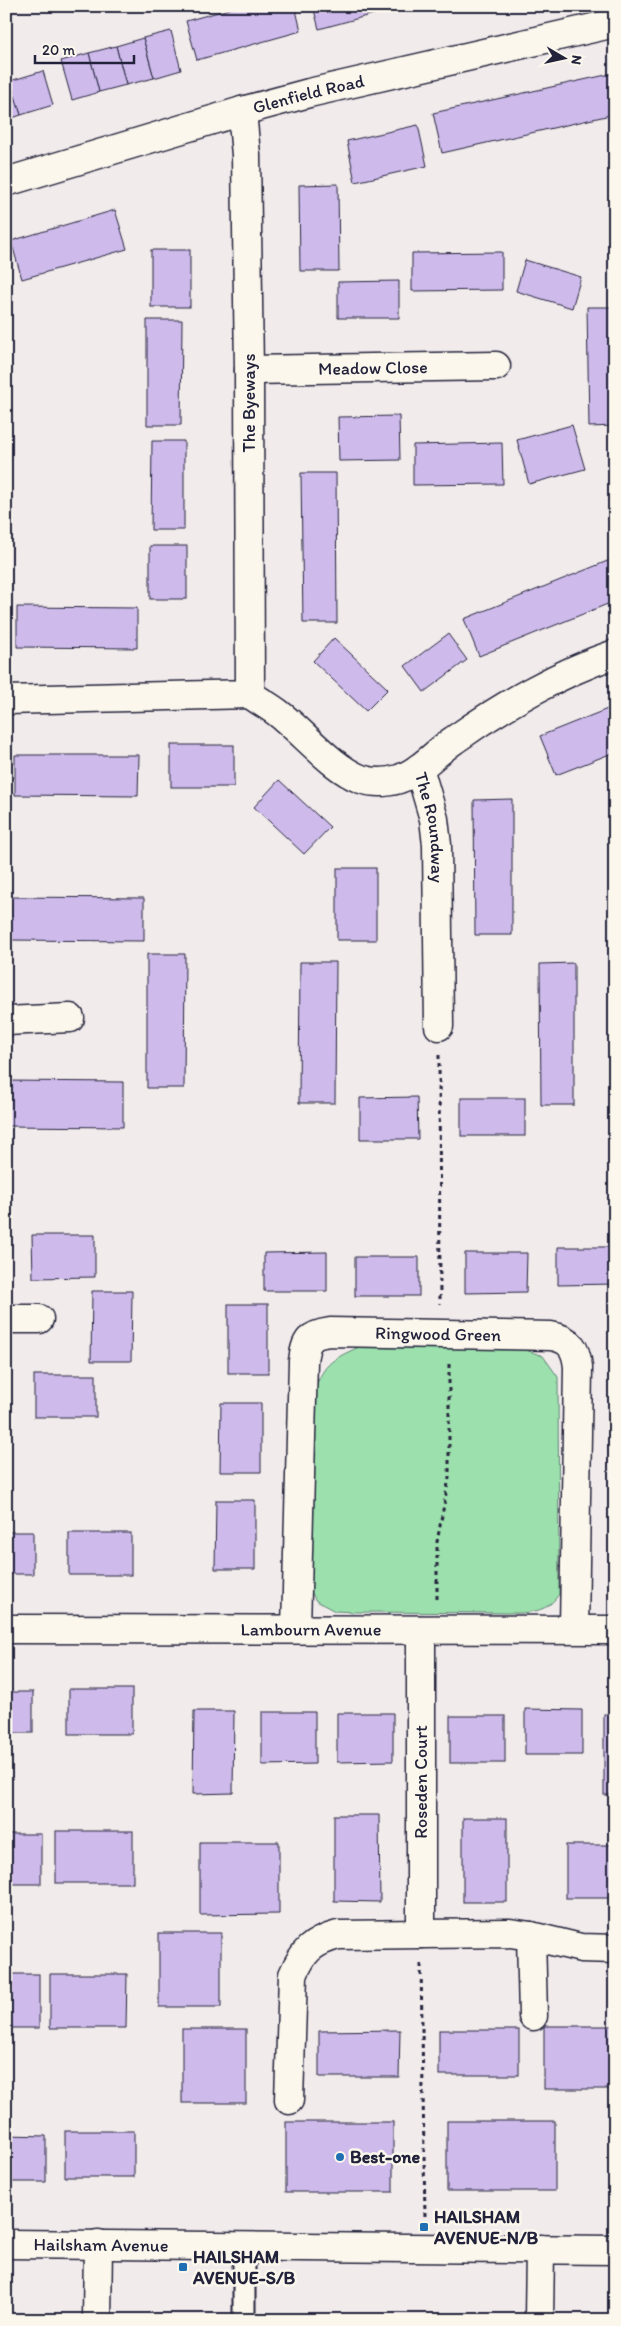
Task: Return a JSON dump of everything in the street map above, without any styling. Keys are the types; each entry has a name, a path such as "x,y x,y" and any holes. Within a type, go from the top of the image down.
{"street":[{"name":"Glenfield Road","path":"6,182 242,111 309,93 615,23"},
{"name":"The Byeways","path":"242,111 246,155 249,370 250,694"},
{"name":"Meadow Close","path":"249,370 496,366"},
{"name":"The Roundway","path":"439,1026 437,845 434,819 419,768 453,740 505,706 615,654"},
{"path":"6,700 250,694 278,713 346,771 360,778 372,782 386,782 400,779 419,768"},
{"path":"6,1020 70,1018"},
{"path":"6,1319 39,1319"},
{"name":"Ringwood Green","path":"296,1628 303,1361 309,1339 318,1334 330,1332 551,1336 562,1338 570,1343 576,1353 578,1367 574,1629"},
{"name":"Lambourn Avenue","path":"6,1629 615,1630"},
{"name":"Roseden Court","path":"421,1630 421,1934"},
{"path":"290,2100 293,1975 308,1948 323,1939 338,1934 510,1933 581,1948 615,1949"},
{"path":"531,1936 533,2016"},
{"name":"Hailsham Avenue","path":"6,2244 615,2250"},
{"path":"97,2320 98,2244"},
{"path":"244,2246 244,2320"},
{"path":"539,2320 540,2250"}],"path":[{"path":"421,1934 426,2249"}],"green space":[{"path":"359,1347 517,1347 543,1356 558,1377 559,1594 547,1606 539,1610 522,1613 355,1612 335,1611 316,1601 306,1582 313,1396 320,1377 328,1365"}],"building":[{"path":"240,6 295,6 301,31 197,60 186,21"},
{"path":"313,6 403,6 319,29"},
{"path":"171,31 181,70 154,78 143,38"},
{"path":"143,38 154,78 126,85 116,46"},
{"path":"116,46 126,85 99,92 89,53"},
{"path":"89,53 99,92 72,100 61,61"},
{"path":"43,71 53,105 21,115 10,81"},
{"path":"615,73 615,114 442,153 433,113"},
{"path":"10,81 21,115 6,120 6,82"},
{"path":"418,125 427,166 355,182 347,141"},
{"path":"338,184 339,271 300,271 299,185"},
{"path":"115,210 127,249 22,279 11,241"},
{"path":"151,250 190,250 190,307 151,307"},
{"path":"502,252 502,290 412,291 412,253"},
{"path":"525,260 581,277 572,308 516,291"},
{"path":"399,281 399,318 338,318 338,282"},
{"path":"587,307 615,307 615,426 589,427"},
{"path":"147,320 182,320 181,425 147,425"},
{"path":"399,416 400,460 339,461 338,417"},
{"path":"572,425 585,469 529,484 517,440"},
{"path":"152,441 184,441 184,530 151,530"},
{"path":"502,443 503,484 413,485 413,445"},
{"path":"301,473 336,473 337,623 303,623"},
{"path":"150,546 187,546 187,599 150,599"},
{"path":"615,558 615,601 479,656 464,619"},
{"path":"17,607 137,608 137,648 17,647"},
{"path":"448,634 467,660 424,692 405,666"},
{"path":"334,638 388,689 366,711 313,661"},
{"path":"615,706 615,752 556,775 540,736"},
{"path":"171,745 234,745 234,787 171,787"},
{"path":"15,755 139,755 138,796 15,795"},
{"path":"279,780 330,827 304,854 254,807"},
{"path":"512,799 512,935 475,935 474,800"},
{"path":"337,868 376,868 376,940 337,940"},
{"path":"8,897 144,898 144,941 7,940"},
{"path":"147,954 185,954 184,1088 147,1088"},
{"path":"300,962 336,962 335,1103 299,1103"},
{"path":"574,963 574,1105 541,1105 540,964"},
{"path":"6,1081 123,1082 123,1127 6,1126"},
{"path":"417,1097 418,1139 360,1139 360,1098"},
{"path":"461,1098 525,1098 525,1136 461,1136"},
{"path":"32,1235 95,1235 95,1277 33,1278"},
{"path":"558,1247 615,1247 615,1284 558,1285"},
{"path":"327,1252 327,1291 264,1291 264,1253"},
{"path":"465,1253 527,1253 526,1292 465,1293"},
{"path":"355,1257 419,1257 419,1296 355,1296"},
{"path":"92,1291 132,1291 131,1361 91,1361"},
{"path":"228,1304 268,1304 268,1373 228,1373"},
{"path":"34,1375 96,1375 96,1417 34,1417"},
{"path":"221,1403 261,1403 261,1472 220,1472"},
{"path":"216,1500 255,1500 255,1569 215,1569"},
{"path":"6,1532 33,1532 33,1574 6,1574"},
{"path":"69,1533 131,1533 131,1575 69,1575"},
{"path":"69,1689 132,1689 132,1734 69,1734"},
{"path":"6,1692 33,1692 33,1733 6,1733"},
{"path":"525,1709 582,1710 582,1755 525,1755"},
{"path":"194,1711 234,1711 233,1793 193,1794"},
{"path":"262,1712 315,1712 315,1764 262,1765"},
{"path":"337,1713 393,1713 393,1761 337,1762"},
{"path":"604,1714 615,1714 615,1795 604,1795"},
{"path":"450,1716 505,1716 505,1763 450,1763"},
{"path":"334,1815 379,1815 380,1902 334,1901"},
{"path":"463,1818 507,1818 507,1902 463,1902"},
{"path":"56,1831 133,1831 133,1883 56,1883"},
{"path":"6,1834 41,1834 41,1884 6,1884"},
{"path":"200,1842 279,1842 279,1914 200,1915"},
{"path":"566,1845 615,1845 615,1898 566,1898"},
{"path":"159,1933 221,1933 221,2007 159,2007"},
{"path":"6,1974 39,1974 39,2028 6,2028"},
{"path":"50,1974 127,1974 126,2028 50,2028"},
{"path":"544,2026 615,2026 615,2089 544,2089"},
{"path":"182,2029 246,2029 246,2103 182,2103"},
{"path":"400,2030 399,2077 319,2077 319,2031"},
{"path":"439,2030 519,2030 519,2075 439,2075"},
{"path":"447,2121 555,2121 555,2191 447,2191"},
{"name":"Best-one","path":"286,2122 393,2122 393,2192 286,2192"},
{"path":"65,2131 134,2131 134,2177 65,2177"},
{"path":"6,2135 46,2136 46,2182 6,2182"}],"place":[{"name":"Best-one","path":"340,2157"},
{"name":"HAILSHAM AVENUE-N/B","path":"424,2227"},
{"name":"HAILSHAM AVENUE-S/B","path":"183,2267"}]}
